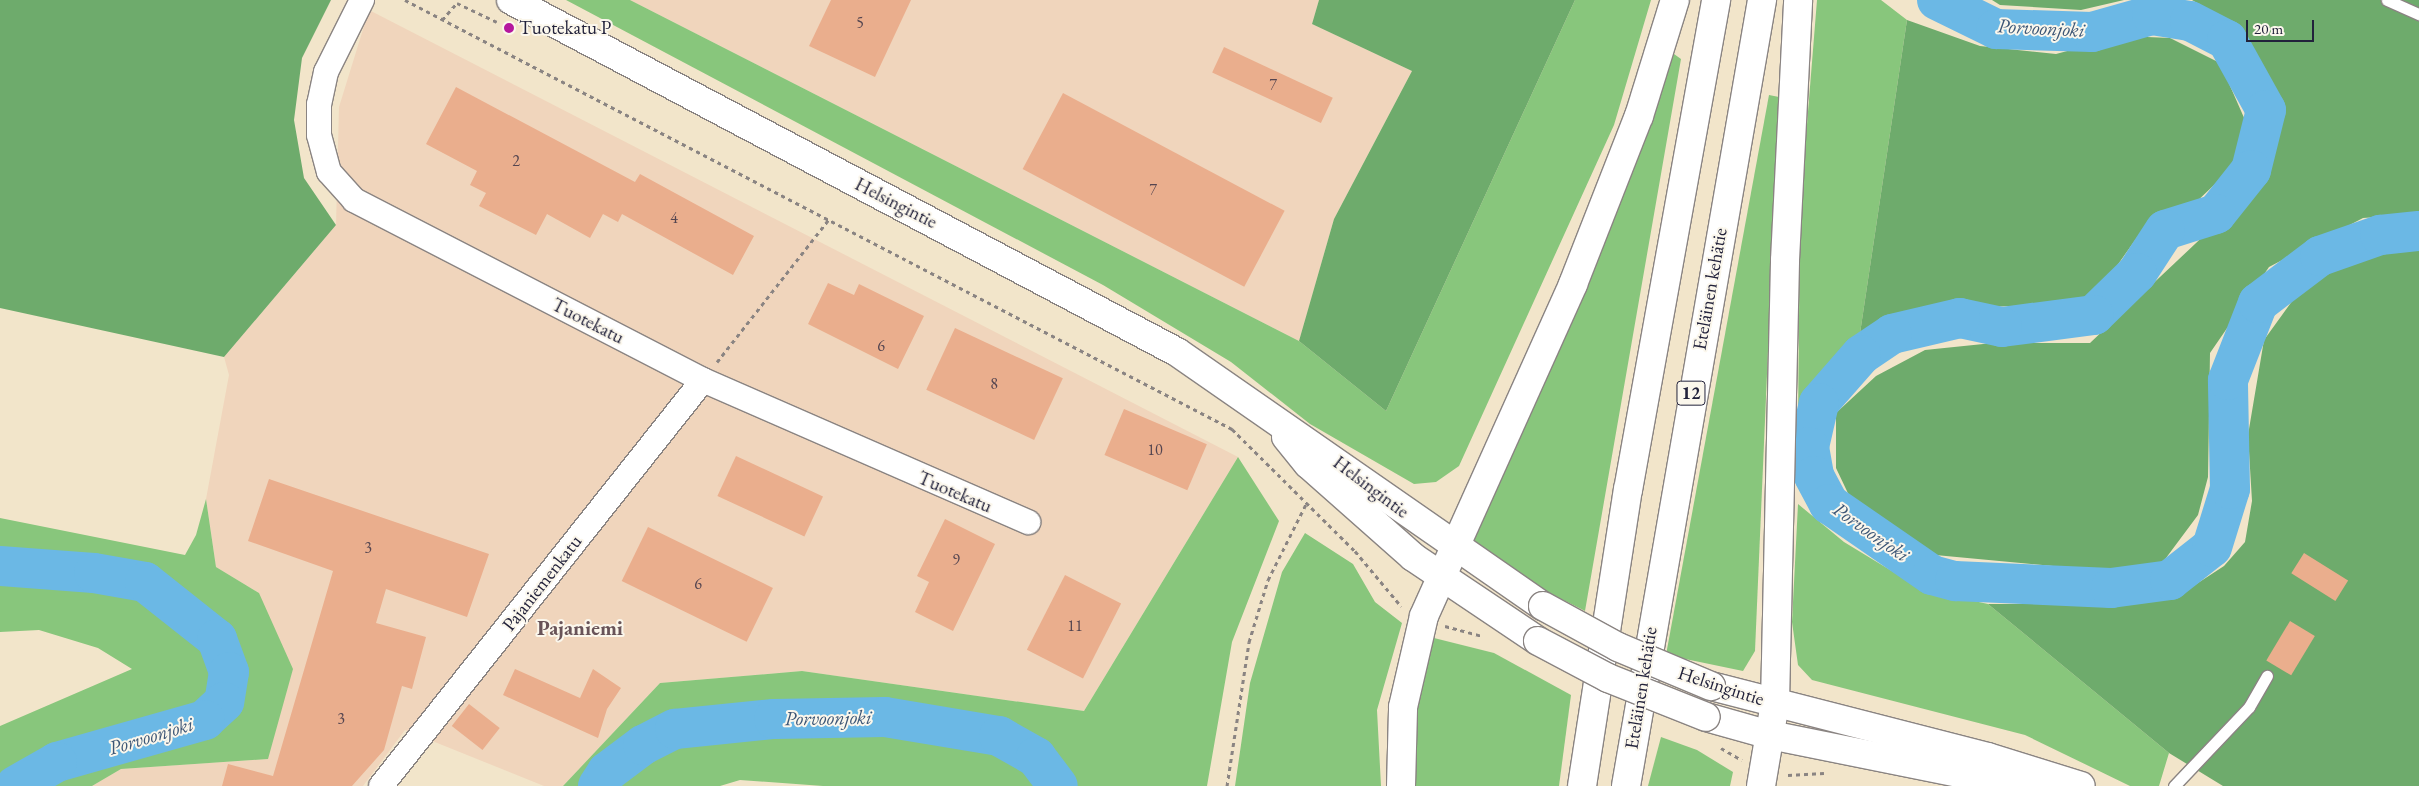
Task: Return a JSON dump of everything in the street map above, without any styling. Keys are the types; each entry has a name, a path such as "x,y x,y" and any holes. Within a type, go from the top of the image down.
{"main road":[{"path":"1401,786 1403,707 1424,616 1608,198 1675,0"},
{"name":"12","path":"1582,786 1628,490 1716,0"},
{"name":"Eteläinen kehätie","path":"1626,786 1762,0"},
{"path":"1761,786 1775,703 1783,330 1798,0"},
{"name":"Helsingintie","path":"505,12 1123,322 1177,352 1272,421 1322,451 1455,548 1543,606 1618,647 1711,686 1988,756 2081,786"},
{"name":"Helsingintie","path":"1272,421 1308,464 1442,578 1538,641 1608,678 1706,717 1770,735 2022,786"}],"street":[{"name":"Tuotekatu","path":"362,0 326,72 319,104 319,135 329,172 354,200 703,380 1028,522"},
{"name":"Pajaniemenkatu","path":"381,786 703,380"}],"lane":[{"path":"2387,0 2419,14"},
{"path":"2174,786 2249,708 2267,676"}],"path":[{"path":"405,0 1232,430 1355,551 1400,606 1424,616 1492,638"},
{"path":"442,20 456,3 505,12"},
{"path":"703,380 829,219"},
{"path":"1227,786 1250,642 1268,580 1306,504"}],"shaded area":[{"path":"630,0 1319,0 1312,24 1412,71 1334,219 1299,341"},
{"path":"369,10 1238,457 1084,711 802,671 660,683 563,786 544,786 405,730 363,786 92,786 121,769 268,759 259,593 216,567 206,499 229,375 224,357 336,225 339,107"}],"green space":[{"path":"0,0 331,0 302,58 294,120 304,178 336,225 224,357 0,308"},
{"path":"566,0 630,0 1299,341 1386,411 1575,0 1651,0 1614,125 1459,466 1436,482 1414,484 1310,424 1231,362 1103,285"},
{"path":"1319,0 1575,0 1386,411 1299,341 1334,219 1412,71 1312,24"},
{"path":"1817,0 1881,0 1907,20 1859,340 1811,384 1798,425 1800,211"},
{"path":"1992,0 2124,0 2081,10 2000,5"},
{"path":"2192,0 2419,0 2419,214 2363,218 2269,267 2210,353 2208,477 2198,515 2163,562 2116,572 1914,553 1855,508 1836,468 1836,413 1876,376 1925,350 1993,343 2090,343 2265,178 2284,104 2239,28"},
{"path":"1907,20 1980,46 2056,54 2124,36 2170,38 2220,63 2245,120 2235,165 2192,206 2150,219 2097,294 2069,304 1926,309 1859,340"},
{"path":"1674,54 1681,59 1585,611 1528,582 1470,542 1622,199"},
{"path":"1769,95 1779,97 1755,651 1743,671 1666,655"},
{"path":"2419,247 2419,786 2223,786 2169,753 1988,604 2094,604 2178,596 2224,566 2245,542 2252,501 2248,435 2264,340 2298,293 2355,257"},
{"path":"1238,457 1279,521 1232,642 1207,786 823,786 740,780 720,786 563,786 660,683 802,671 1084,711"},
{"path":"206,499 216,567 259,593 293,669 268,759 121,769 92,786 0,786 0,726 132,669 98,648 39,630 0,632 0,518 185,555 196,535"},
{"path":"1798,504 1844,542 1923,590 1988,604 2169,753 2159,786 2130,786 2025,735 1812,680 1798,665 1792,622"},
{"path":"1305,533 1353,564 1375,602 1402,623 1377,710 1381,786 1235,786 1250,683 1282,572"},
{"path":"1434,638 1494,653 1571,695 1559,786 1414,786 1417,689"},
{"path":"1661,737 1697,750 1733,772 1730,786 1648,786"}],"building":[{"path":"831,0 911,0 875,77 809,46"},
{"path":"1224,47 1333,98 1321,123 1212,72"},
{"path":"456,87 635,182 640,174 754,236 733,275 622,214 618,222 603,214 590,238 547,214 536,235 479,206 486,193 470,185 477,171 426,144"},
{"path":"1063,93 1285,211 1244,287 1023,169"},
{"path":"828,283 854,295 859,284 924,316 898,369 808,324"},
{"path":"955,328 1063,378 1034,440 926,390"},
{"path":"1124,409 1207,444 1187,490 1104,455"},
{"path":"736,456 823,497 804,536 717,496"},
{"path":"269,479 489,554 467,617 386,589 376,623 426,637 412,689 402,686 384,750 352,786 222,786 228,764 273,776 333,571 248,541"},
{"path":"945,519 995,544 953,631 915,612 929,582 917,576"},
{"path":"648,527 773,588 747,642 622,581"},
{"path":"2304,553 2348,581 2335,601 2291,573"},
{"path":"1065,575 1121,604 1083,678 1027,650"},
{"path":"2290,621 2315,636 2291,675 2266,660"},
{"path":"515,669 580,698 593,669 621,688 607,709 598,738 503,695"},
{"path":"469,704 500,728 482,750 452,726"}],"waterway":[{"name":"Porvoonjoki","path":"1937,0 1996,29 2092,32 2152,15 2190,21 2227,40 2266,110 2251,170 2216,214 2165,230 2137,273 2094,315 2002,327 1960,318 1892,334 1861,355 1819,403 1809,447 1814,476 1829,504 1932,575 1955,581 2111,588 2170,580 2212,547 2230,489 2228,380 2258,303 2320,256 2380,235 2419,231"},
{"name":"Porvoonjoki","path":"0,566 94,573 145,582 217,639 229,672 224,702 205,720 57,762 15,786"},
{"name":"Porvoonjoki","path":"598,786 607,772 643,745 675,729 774,719 885,717 999,736 1036,757 1058,786"}],"place":[{"name":"Tuotekatu P","path":"509,28"}],"district":[{"name":"Pajaniemi","path":"580,628"}]}
